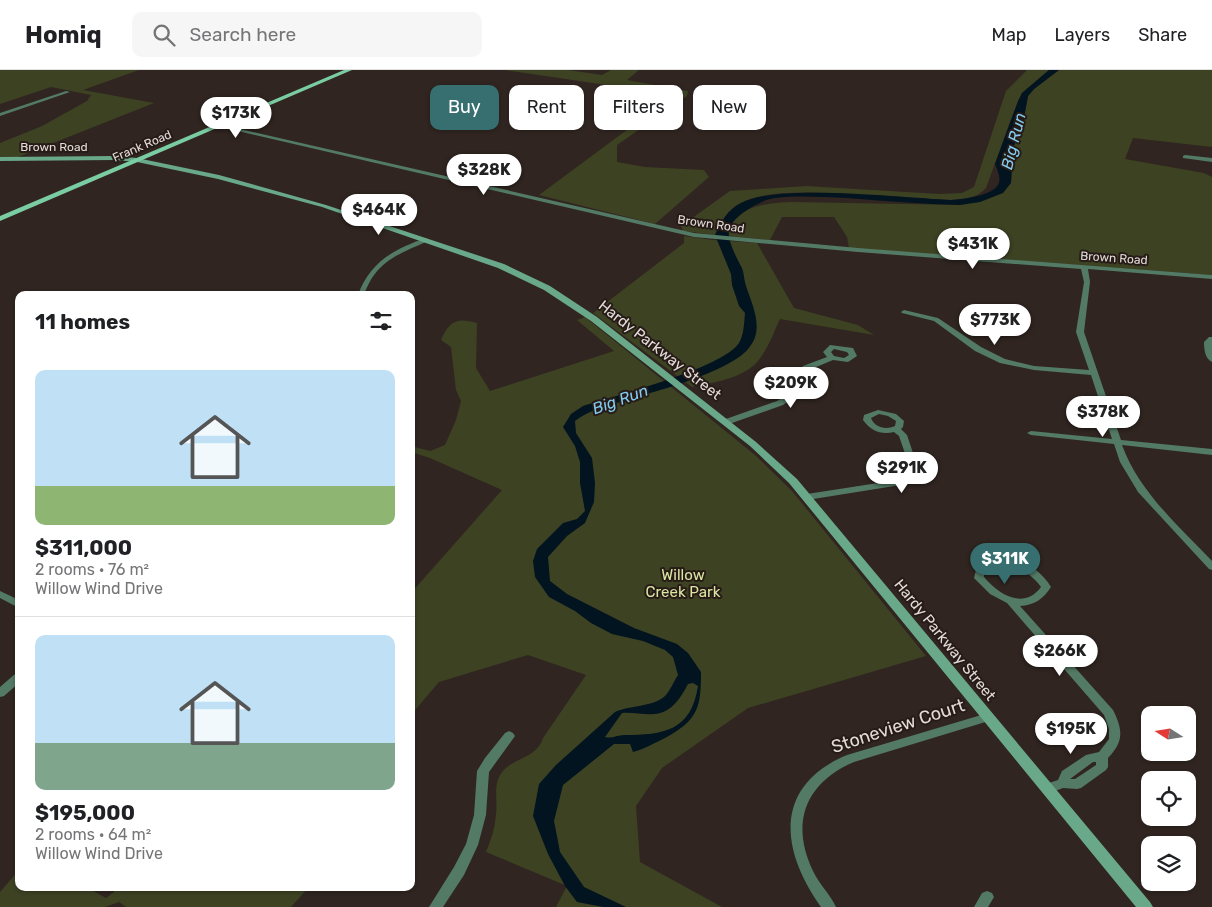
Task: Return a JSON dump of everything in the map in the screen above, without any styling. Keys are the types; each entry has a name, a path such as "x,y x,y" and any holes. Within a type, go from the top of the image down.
{"main road":[{"name":"Frank Road","path":"0,219 348,70"},
{"name":"Brown Road","path":"0,158 109,158 137,160"},
{"name":"Hardy Parkway Street","path":"137,160 237,181 282,193 426,240 499,266 547,288 594,319 726,422 780,468 807,497 1145,907"}],"street":[{"path":"0,116 68,92"},
{"name":"Brown Road","path":"218,125 670,230 714,237 1212,277"},
{"path":"1185,157 1212,160"},
{"path":"362,291 364,283 373,269 390,257 426,240"},
{"path":"1084,268 1087,282 1080,332 1124,462 1141,490 1212,567"},
{"path":"904,312 936,319 978,349 1003,361 1034,368 1093,373"},
{"path":"1212,339 1208,342 1208,350 1212,360"},
{"path":"726,422 780,403 792,395 797,376 806,368 832,358"},
{"path":"807,497 907,481 913,477 915,471 903,435 896,429"},
{"path":"1031,434 1212,452"},
{"path":"1011,602 1030,602 1043,593 1046,587 1043,580 1010,560 1000,560 979,572 978,578 1011,602 1109,713 1115,729 1115,740 1102,756 1102,767 1077,784 1062,783 1047,789"},
{"path":"0,594 15,603"},
{"path":"0,693 15,680"},
{"name":"Stoneview Court","path":"829,907 815,890 797,849 798,810 805,793 817,778 830,767 851,758 988,717"},
{"path":"436,907 459,871 472,845 480,815 483,771 509,736"}],"green space":[{"path":"0,70 139,70 83,90 154,103 18,157 0,157 0,143 42,126 87,101 91,95 51,87 0,104"},
{"path":"505,70 568,70 602,75 611,70 639,70 627,80 655,85 606,85"},
{"path":"1027,70 1049,70 1022,93 986,188 974,196 966,199 951,200 782,193 753,198 736,206 725,217 715,235 683,231 681,226 730,191 806,186 939,194 962,193 974,187 1006,91"},
{"path":"1059,70 1212,70 1212,147 1133,138 1125,159 1204,173 1212,177 1212,275 849,248 847,237 834,217 782,217 770,240 729,236 730,226 735,218 742,212 761,205 791,202 960,205 1011,183 1013,148 1023,123 1028,96 1034,89"},
{"path":"683,90 688,91 687,96 683,99"},
{"path":"627,130 638,130 617,145 617,162 645,167 704,170 709,177 655,224 539,195"},
{"path":"684,236 757,243 794,308 858,325 874,335 780,319 764,353 749,369 729,378 692,387 593,313 684,243"},
{"name":"Willow Creek Park","path":"585,317 755,455 792,491 926,656 748,708 662,768 636,806 640,862 722,907 556,907 567,886 486,852 495,824 497,784 500,775 510,765 535,751 586,675 528,655 439,682 415,710 415,588 502,490 415,453 415,447 430,451 445,445 456,420 461,401 456,390 451,347 441,340 447,328 454,322 464,320 477,323 476,368 490,391 614,351 577,320"},
{"path":"15,875 15,891 93,891 106,898 115,891 305,891 291,907 126,907 119,902 105,907 0,907 0,892"}],"water":[{"name":"Big Run","path":"1049,70 1059,70 1034,89 1028,96 1023,123 1013,148 1011,183 1003,193 980,202 960,205 802,196 769,199 756,205 736,219 728,233 732,248 743,270 745,284 756,318 756,334 748,349 725,366 671,387 598,409 575,421 576,433 592,458 595,483 594,502 585,523 567,536 548,557 550,581 567,594 634,628 677,644 688,653 701,672 698,704 691,719 685,725 665,738 633,752 630,744 614,744 563,785 554,821 560,852 584,887 626,907 603,907 577,902 565,886 548,854 533,816 539,784 556,765 615,712 660,700 667,694 678,675 673,657 665,650 643,641 612,634 591,623 575,611 549,597 535,577 533,561 537,549 563,523 577,519 585,511 580,483 580,462 575,446 563,427 571,414 583,406 691,371 712,362 729,352 739,343 743,333 745,313 739,306 732,285 731,274 715,235 725,217 736,206 758,197 783,194 842,193 951,200 985,194 999,183 995,164 1022,93","holes":["693,683 698,686 689,713 673,727 651,734 605,737 622,713 650,714 666,711 675,704 688,684"]}]}
